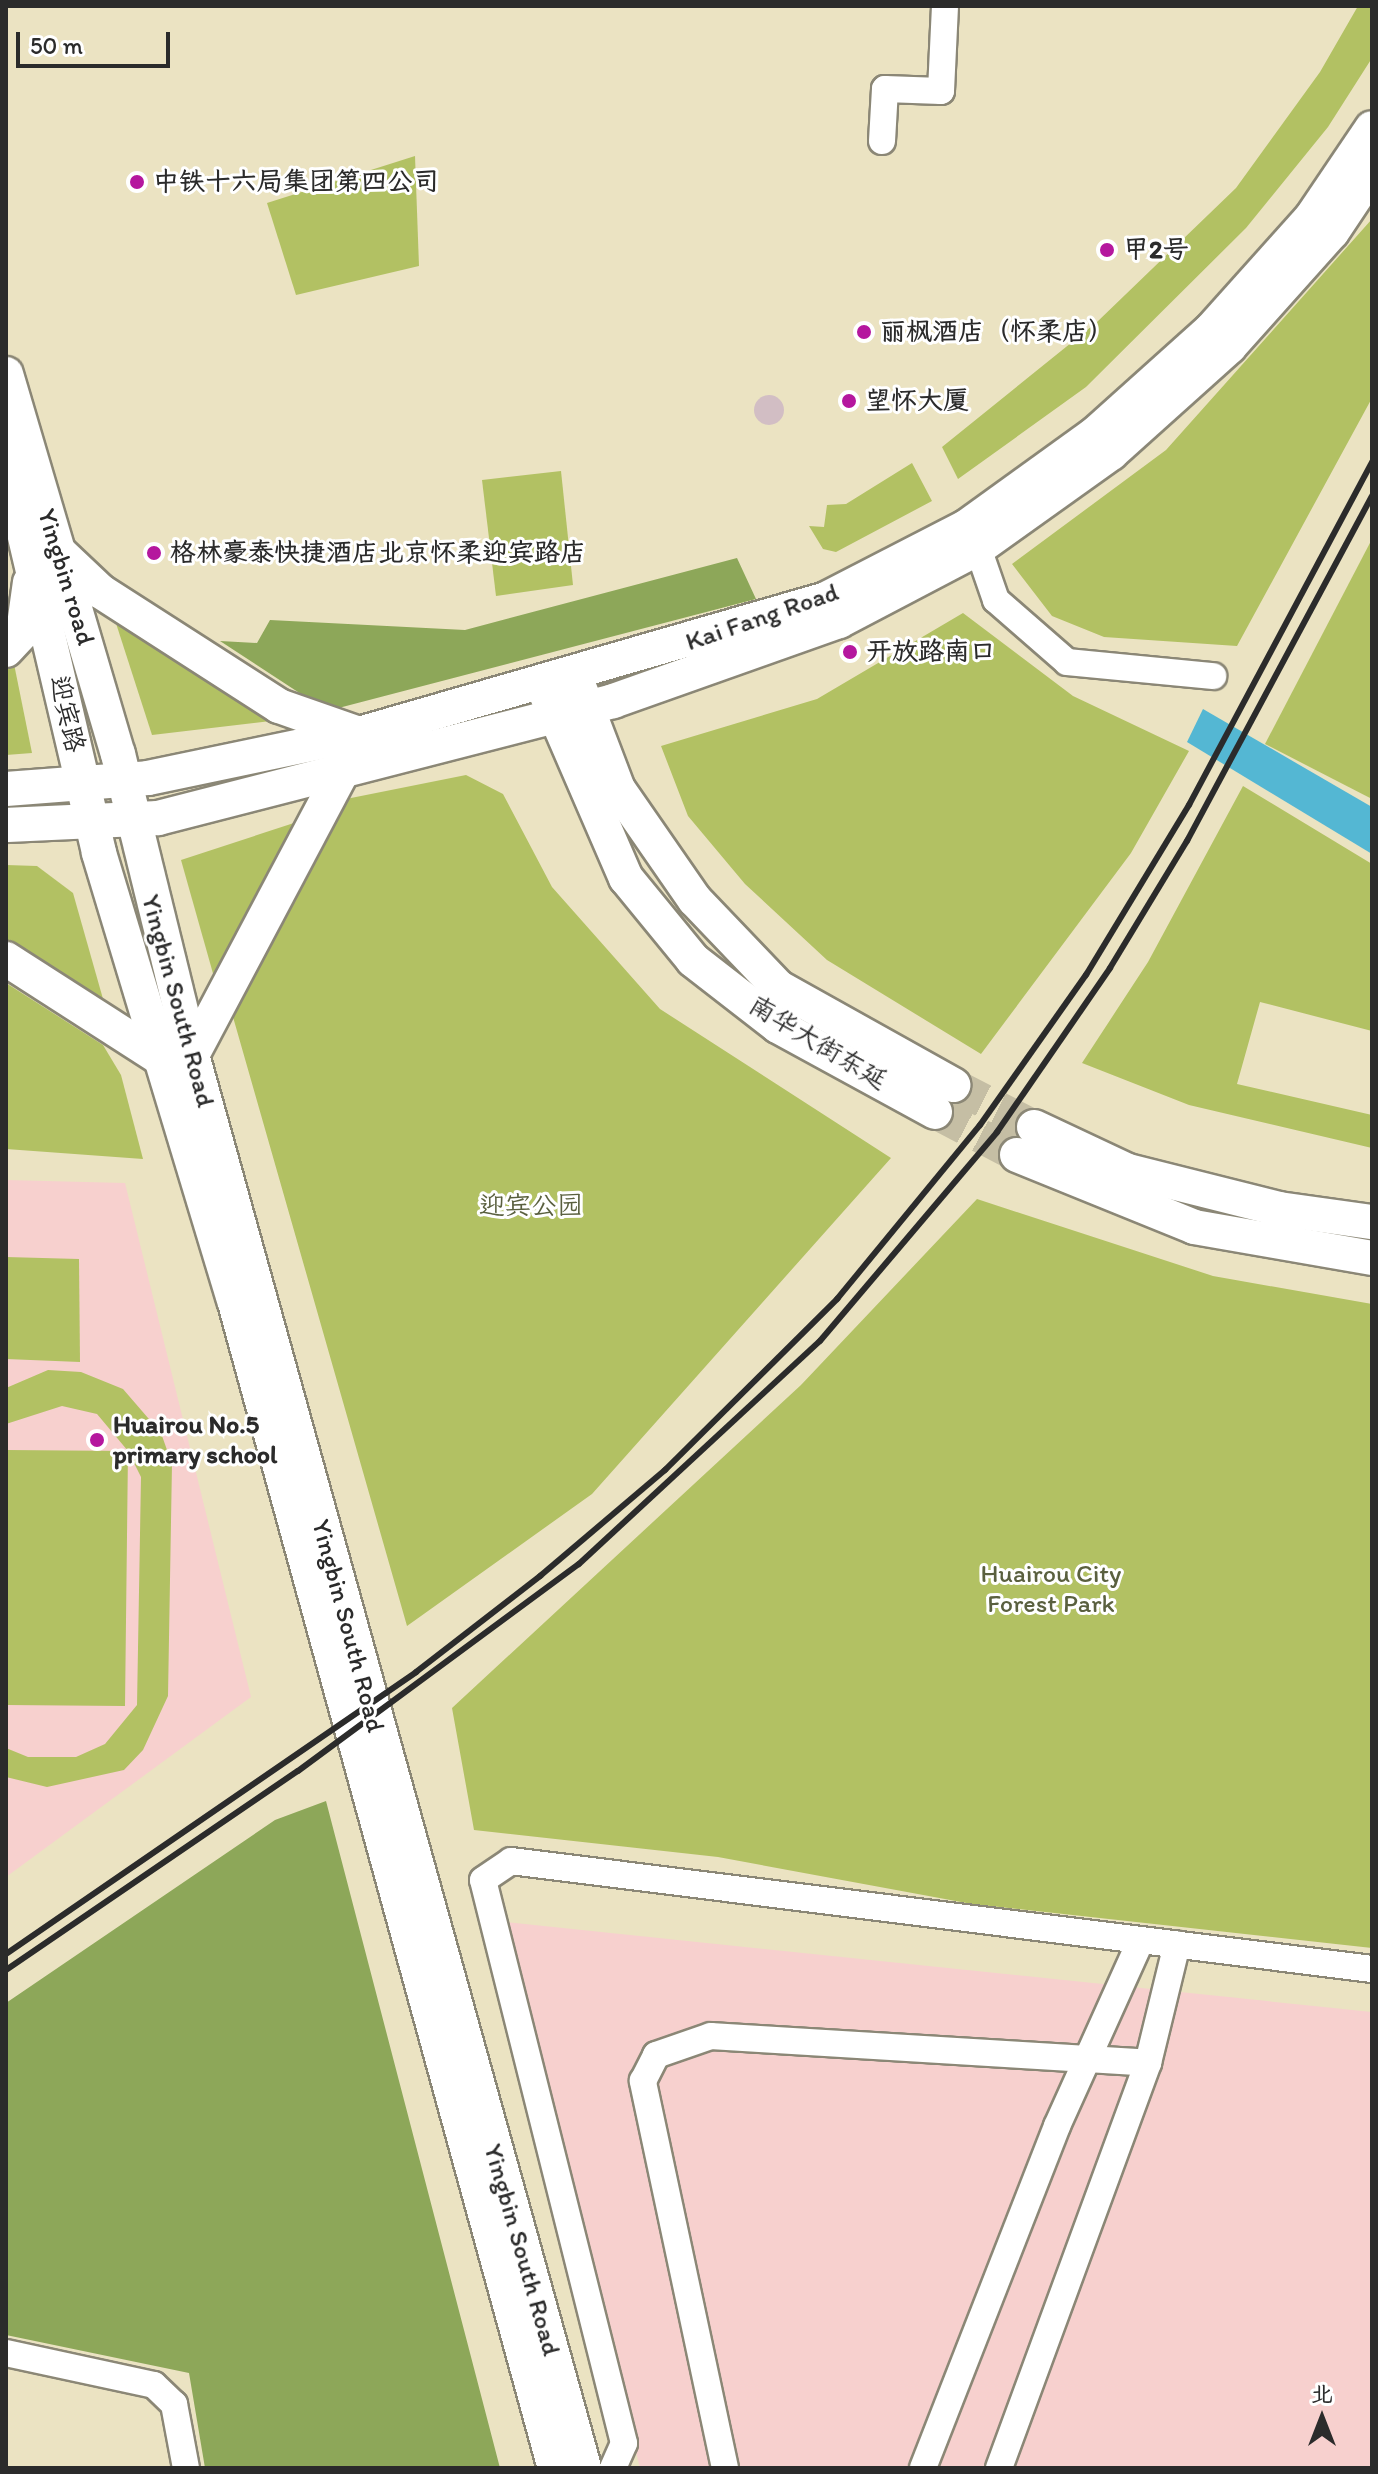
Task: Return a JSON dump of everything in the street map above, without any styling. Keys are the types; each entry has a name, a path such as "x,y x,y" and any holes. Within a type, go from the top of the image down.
{"main road":[{"name":"Kai Fang Road","path":"6,789 124,782 359,734 821,601 966,527 1095,434 1211,330 1312,217 1372,128"},
{"name":"Kai Fang Road","path":"6,825 92,824 132,820 342,772 551,712 586,708 703,675 839,621 978,548 1111,453 1229,347 1332,232 1372,172"},
{"name":"Yingbin road","path":"6,374 46,554 124,782"},
{"name":"迎宾路","path":"6,456 46,554 92,824"},
{"path":"6,650 23,632 46,554 279,706 359,734"},
{"name":"南华大街东延","path":"542,679 551,712 626,878 693,960 778,1026 944,1099 778,987 641,830 586,708 575,672"},
{"path":"6,959 177,1057 342,772"},
{"name":"Yingbin South Road","path":"124,782 177,1057 555,2468"},
{"name":"Yingbin South Road","path":"92,824 177,1057 584,2468"},
{"path":"1372,1222 1279,1209 1128,1171 1026,1141 1194,1227 1372,1258"}],"street":[{"path":"882,141 885,89 941,91 945,6"},
{"path":"978,548 996,600 1067,662 1213,676"},
{"path":"613,2468 624,2443 483,1880 511,1861 1372,1969"},
{"path":"923,2468 1088,2057 1141,1940"},
{"path":"999,2468 1148,2063 1177,1944"},
{"path":"725,2468 643,2081 656,2055 711,2036 1148,2063"},
{"path":"6,2353 154,2385 174,2404 186,2468"}],"shaded area":[{"path":"769,395 780,399 784,410 780,421 769,425 758,421 754,410 758,399"},
{"name":"Huairou No.5 primary school","path":"6,1180 125,1183 251,1697 6,1877"},
{"path":"505,1922 1372,2012 1372,2468 640,2468"}],"green space":[{"path":"1358,6 1372,6 1372,58 1328,127 1246,228 1086,387 958,479 942,447 1097,322 1236,188 1320,72"},
{"path":"415,156 419,266 296,295 267,203"},
{"path":"1372,219 1372,398 1237,646 1104,637 1052,616 1012,564 1166,450"},
{"path":"912,463 932,501 836,552 823,549 809,526 824,527 827,505 846,504"},
{"path":"561,471 573,585 496,596 482,480"},
{"path":"1372,539 1372,799 1265,744"},
{"path":"737,558 756,599 327,711 220,641 257,643 270,620 465,630"},
{"path":"963,613 1073,696 1189,751 1131,853 981,1054 827,960 745,884 688,816 661,746 817,699"},
{"path":"113,614 279,720 152,735"},
{"path":"12,654 32,753 6,755 6,660"},
{"name":"迎宾公园","path":"466,775 503,794 552,887 660,1009 891,1158 592,1494 407,1626 233,1017 341,800"},
{"path":"1243,786 1372,864 1372,1031 1260,1002 1237,1084 1372,1115 1372,1148 1189,1105 1082,1063 1148,962"},
{"path":"300,821 214,977 181,860"},
{"path":"6,865 37,866 73,893 105,1006 6,945"},
{"path":"6,983 103,1045 121,1075 143,1159 6,1149"},
{"name":"Huairou City Forest Park","path":"977,1199 1213,1276 1372,1304 1372,1948 972,1904 718,1857 474,1830 452,1708 801,1385"},
{"path":"6,1257 79,1259 80,1362 6,1359"},
{"path":"48,1370 81,1372 123,1389 161,1433 172,1464 168,1696 143,1750 124,1770 47,1787 6,1777 6,1748 28,1757 76,1757 105,1744 137,1705 141,1477 128,1451 97,1414 62,1406 6,1424 6,1388"},
{"path":"6,1450 128,1451 125,1706 6,1705"},
{"path":"326,1801 500,2468 205,2468 189,2373 6,2335 6,2003 275,1820"}],"water":[{"path":"1203,709 1372,807 1372,854 1187,742"}],"tunnel":[{"path":"953,1085 1034,1127"},
{"path":"935,1112 1017,1155"}],"railway":[{"path":"6,1954 416,1672 540,1576 665,1470 837,1299 980,1125 1086,975 1189,805 1372,462"},
{"path":"6,1970 298,1771 579,1564 820,1341 997,1132 1110,968 1187,841 1372,496"}],"place":[{"name":"中铁十六局集团第四公司","path":"137,182"},
{"name":"甲2号","path":"1107,250"},
{"name":"丽枫酒店（怀柔店）","path":"864,332"},
{"name":"望怀大厦","path":"849,401"},
{"name":"格林豪泰快捷酒店北京怀柔迎宾路店","path":"154,553"},
{"name":"开放路南口","path":"850,652"},
{"name":"Huairou No.5 primary school","path":"97,1440"}]}
